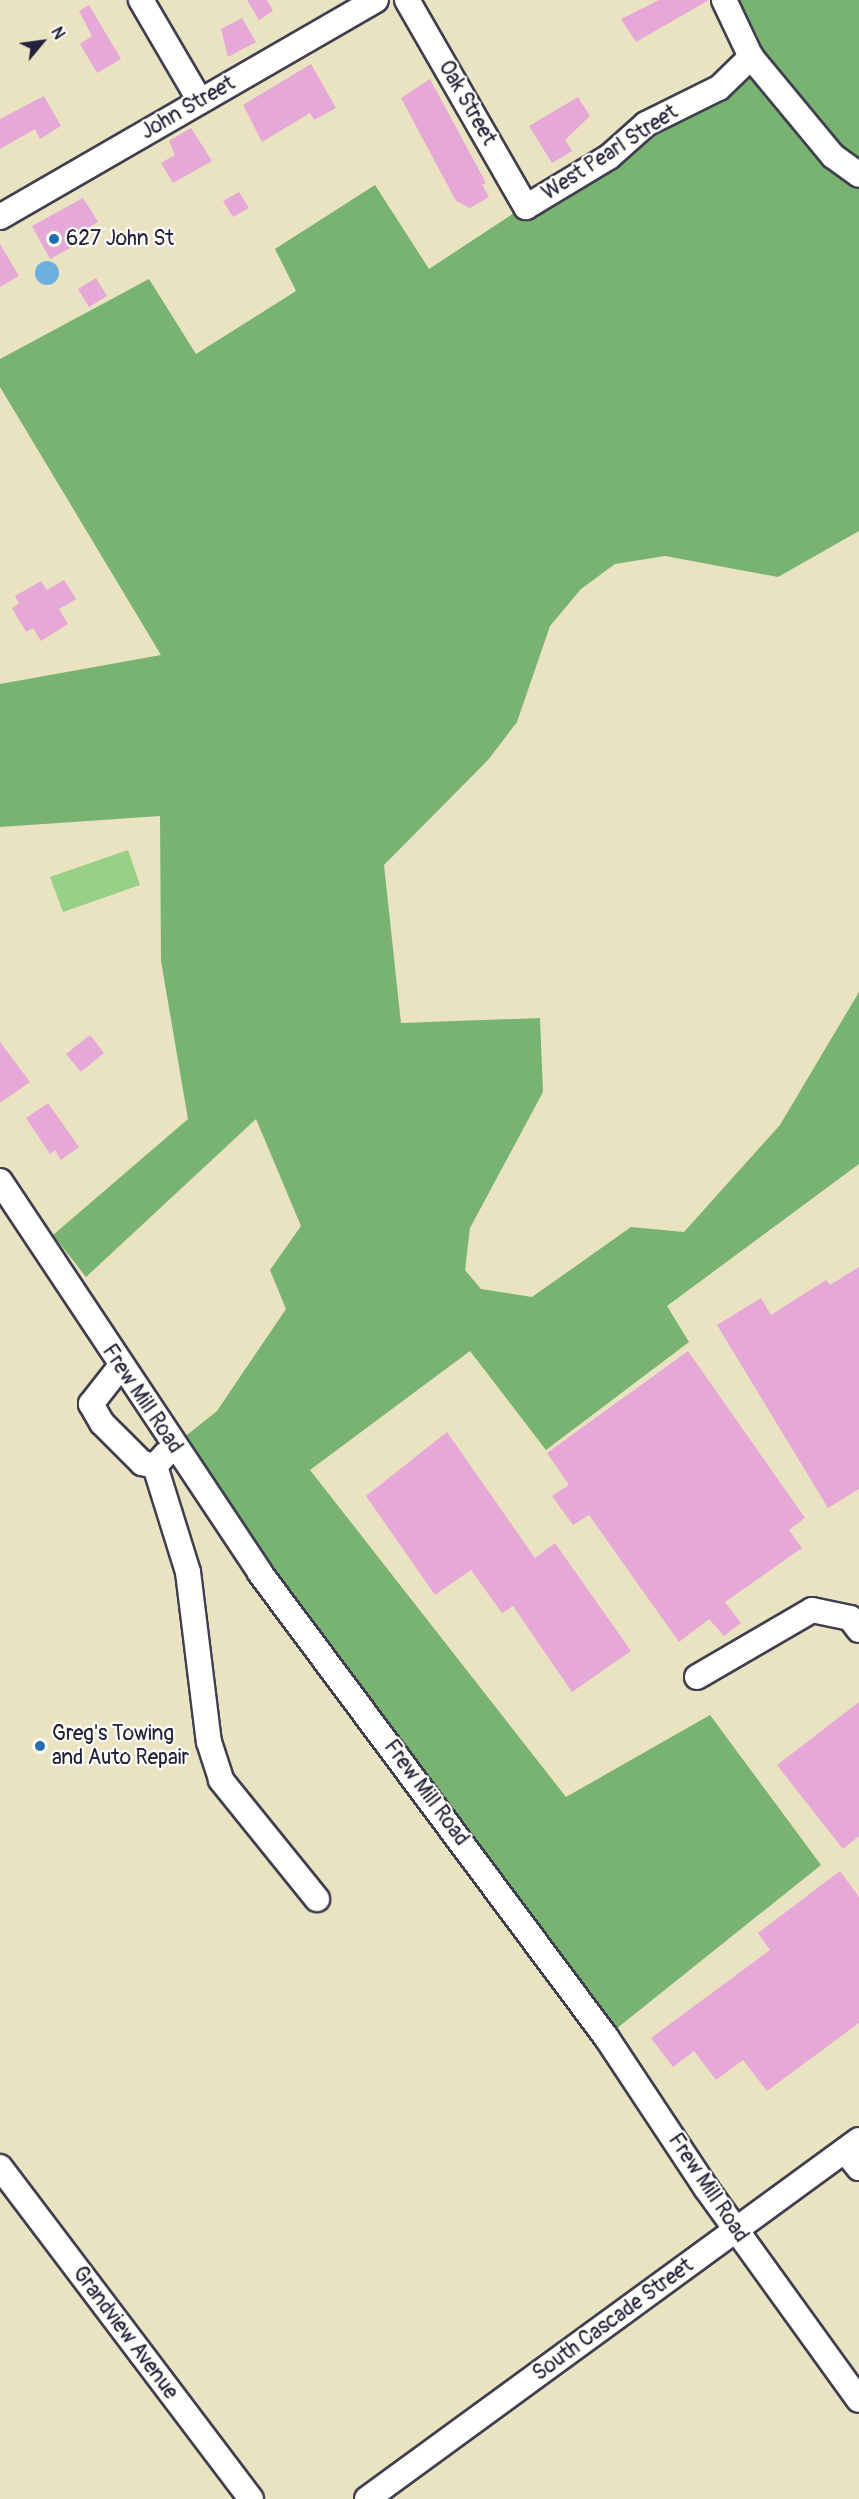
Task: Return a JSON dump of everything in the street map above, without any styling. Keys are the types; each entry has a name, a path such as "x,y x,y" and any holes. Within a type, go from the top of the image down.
{"street":[{"path":"141,0 200,101"},
{"name":"John Street","path":"0,217 376,0"},
{"name":"Oak Street","path":"407,0 526,207"},
{"path":"724,0 751,57 784,93 833,156 859,175"},
{"name":"West Pearl Street","path":"526,207 609,157 663,114 719,88 751,57"},
{"name":"Frew Mill Road","path":"0,1181 120,1367 266,1581 606,2037 736,2231 856,2389"},
{"path":"120,1367 91,1404 102,1423 142,1463 155,1466"},
{"path":"155,1466 173,1446"},
{"path":"155,1466 188,1572 209,1742 221,1780 317,1899"},
{"path":"697,1677 812,1610 850,1618 859,1630"},
{"name":"South Cascade Street","path":"367,2499 736,2231 854,2153"},
{"name":"Grandview Avenue","path":"0,2167 251,2499"}],"green space":[{"path":"724,0 859,0 859,531 778,577 665,556 615,564 581,589 550,626 517,722 488,760 384,865 401,1023 540,1018 543,1092 470,1228 465,1270 481,1289 532,1297 631,1227 684,1232 780,1125 859,992 859,1164 667,1306 689,1342 546,1450 470,1351 310,1470 566,1797 710,1715 821,1865 606,2037 173,1446 217,1411 286,1309 270,1270 301,1226 256,1119 86,1277 53,1235 188,1119 161,961 160,816 0,827 0,684 161,655 0,387 0,359 149,279 196,354 296,291 275,249 375,185 429,269 751,57"},
{"path":"128,850 140,885 63,912 50,877"}],"water":[{"path":"47,261 52,262 58,268 58,278 52,284 47,285 42,284 36,278 35,273 36,268 42,262"}],"building":[{"path":"247,0 267,0 273,11 259,20"},
{"path":"659,0 709,0 636,42 621,19"},
{"path":"89,5 121,59 97,73 80,44 92,36 79,11"},
{"path":"242,18 256,42 228,57 221,29"},
{"path":"311,64 336,108 314,120 310,113 262,142 243,105"},
{"path":"430,79 486,183 482,185 489,197 470,208 456,201 401,98"},
{"path":"44,96 61,126 40,139 35,129 0,149 0,119"},
{"path":"578,97 590,116 565,140 572,151 552,163 529,126"},
{"path":"191,128 212,161 173,183 161,163 175,155 169,141"},
{"path":"239,192 249,208 233,217 223,201"},
{"path":"83,198 98,222 68,239 72,247 50,259 32,226"},
{"path":"0,244 19,276 0,287"},
{"path":"96,278 107,296 89,307 78,289"},
{"path":"64,580 76,599 59,609 68,624 41,641 33,628 26,632 12,608 19,603 15,596 41,581 47,590"},
{"path":"90,1035 104,1053 81,1072 66,1054"},
{"path":"0,1042 30,1082 0,1103"},
{"path":"48,1103 79,1147 61,1160 55,1150 50,1154 26,1118"},
{"path":"859,1267 859,1489 828,1508 717,1325 761,1298 771,1315 826,1280 830,1285"},
{"path":"688,1351 805,1518 789,1530 802,1548 725,1602 741,1623 724,1636 709,1619 679,1642 589,1515 573,1525 552,1496 569,1485 547,1453"},
{"path":"447,1432 535,1558 555,1543 631,1651 572,1692 513,1606 502,1613 471,1570 435,1595 366,1496"},
{"path":"859,1702 859,1836 843,1849 777,1765"},
{"path":"840,1871 859,1897 859,2023 767,2091 743,2060 716,2080 694,2051 673,2067 651,2038 770,1950 758,1933"}],"place":[{"name":"627 John St","path":"54,239"},
{"name":"Greg's Towing and Auto Repair","path":"40,1746"}]}
